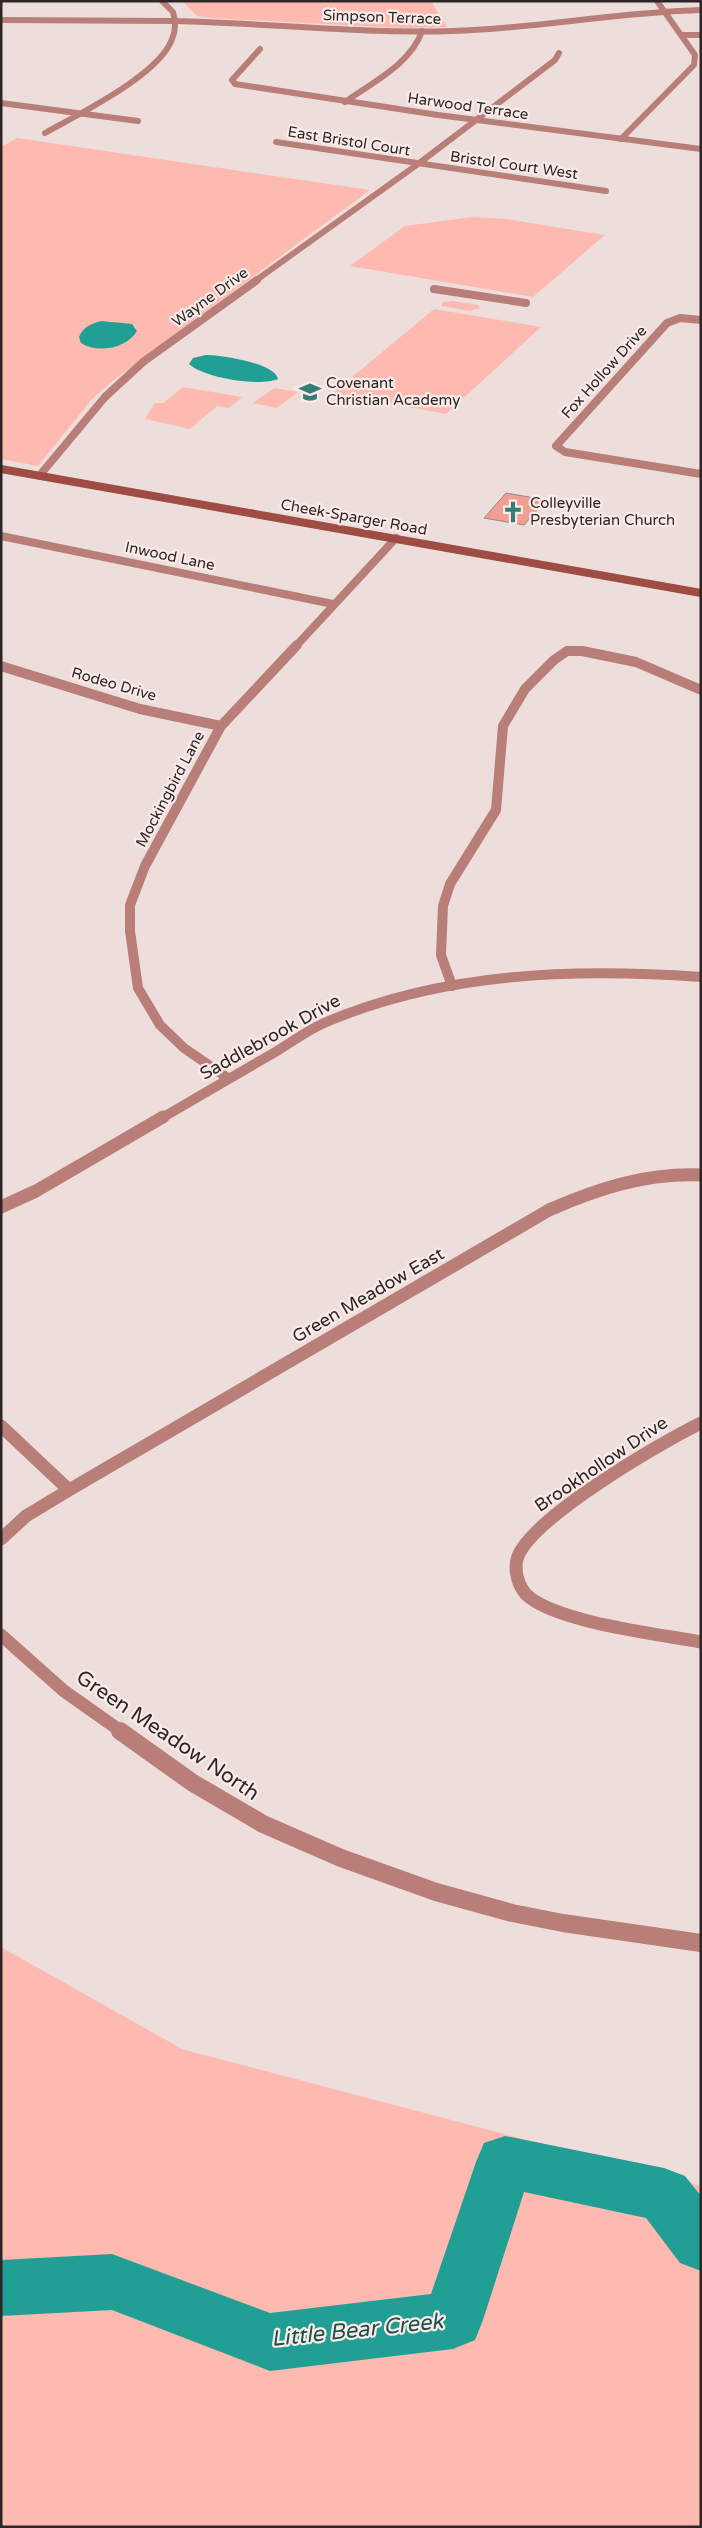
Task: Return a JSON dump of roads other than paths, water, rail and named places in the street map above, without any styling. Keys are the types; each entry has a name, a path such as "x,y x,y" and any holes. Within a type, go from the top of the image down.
{"main road":[{"name":"Cheek-Sparger Road","path":"1,469 701,593"}],"street":[{"path":"45,132 120,90 157,61 173,40 177,28 173,12 162,1"},
{"path":"621,139 694,65 695,55 657,1"},
{"name":"Simpson Terrace","path":"1,20 175,21 422,31 490,29 663,11 701,10"},
{"path":"345,102 411,53 421,37 422,31"},
{"path":"682,35 701,35"},
{"name":"Harwood Terrace","path":"260,49 236,72 232,83 345,102 701,149"},
{"name":"Wayne Drive","path":"40,475 105,397 143,362 418,164 555,60 558,53"},
{"path":"1,103 138,121"},
{"name":"East Bristol Court","path":"276,142 418,164"},
{"name":"Bristol Court West","path":"418,164 606,191"},
{"path":"434,289 526,303"},
{"name":"Fox Hollow Drive","path":"701,320 680,318 667,323 556,446 560,450 701,474"},
{"name":"Inwood Lane","path":"1,536 333,604"},
{"name":"Mockingbird Lane","path":"229,1078 184,1048 160,1024 138,988 130,931 130,905 145,866 220,726 396,538"},
{"path":"452,986 441,955 443,906 450,884 496,810 503,726 525,689 554,660 567,652 582,651 636,662 701,690"},
{"name":"Rodeo Drive","path":"1,666 140,709 220,726"},
{"name":"Saddlebrook Drive","path":"1,1207 36,1191 323,1024 360,1008 390,999 498,977 615,971 701,977"},
{"name":"Green Meadow East","path":"69,1490 549,1210 593,1190 621,1181 662,1174 701,1174"},
{"name":"Brookhollow Drive","path":"701,1423 667,1439 552,1517 530,1538 518,1555 516,1573 520,1588 530,1599 553,1609 586,1619 701,1642"},
{"path":"1,1426 69,1490 26,1516 1,1539"},
{"name":"Green Meadow North","path":"1,1635 64,1691 193,1783 263,1824 341,1858 436,1892 512,1913 563,1923 701,1943"}],"water":[{"path":"102,321 132,324 137,331 126,342 112,348 96,348 81,343 79,337 85,328"},
{"path":"206,355 235,358 258,364 275,373 278,379 259,382 232,380 196,369 189,364 193,358"}],"waterway":[{"name":"Little Bear Creek","path":"1,2288 112,2282 270,2342 453,2320 505,2162 664,2195 701,2243"}],"place":[{"name":"Covenant Christian Academy","path":"310,392"},
{"name":"Colleyville Presbyterian Church","path":"513,512"}]}
